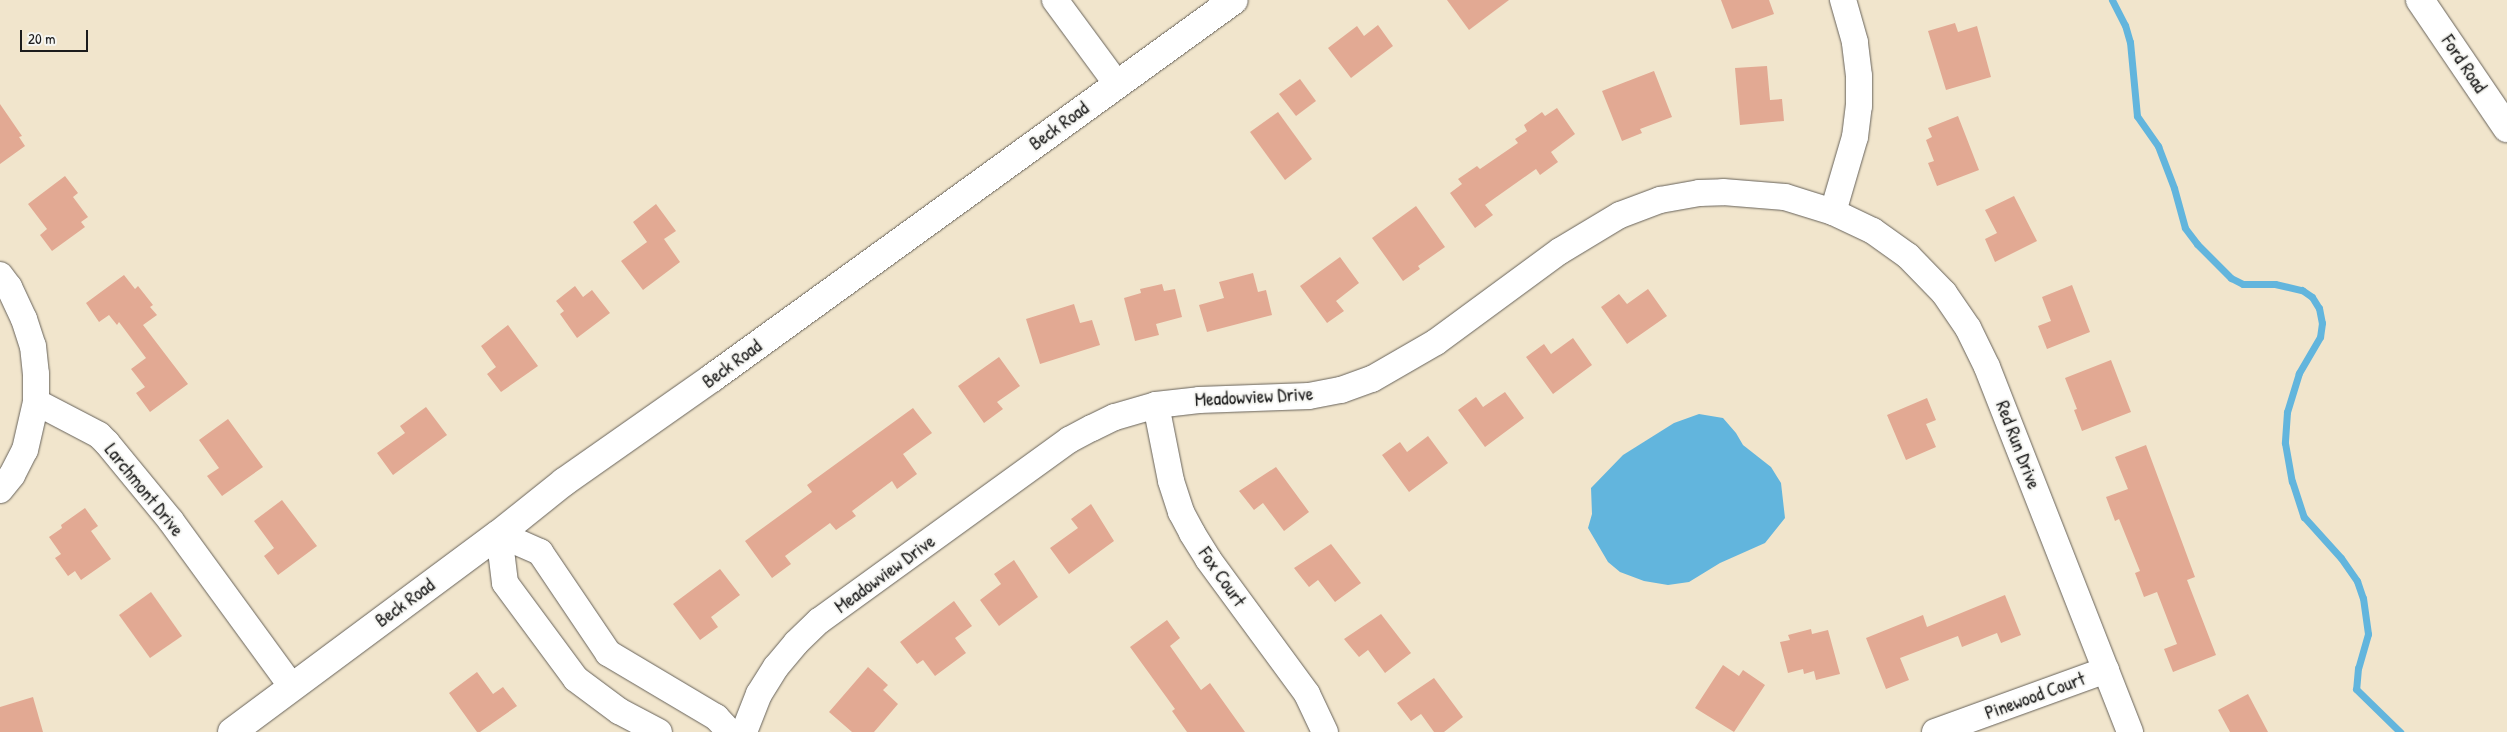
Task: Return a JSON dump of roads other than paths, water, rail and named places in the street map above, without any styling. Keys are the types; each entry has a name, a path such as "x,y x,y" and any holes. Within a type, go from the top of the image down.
{"main road":[{"name":"Beck Road","path":"232,732 499,534 564,482 720,372 1234,0"},
{"name":"Ford Road","path":"2420,0 2507,128"}],"street":[{"path":"1055,0 1117,84"},
{"path":"1833,212 1855,137 1859,106 1860,76 1855,42 1843,0"},
{"name":"Meadowview Drive","path":"744,732 759,694 776,667 796,643 819,621 1069,440 1115,417 1156,405 1198,400 1308,396 1341,390 1372,379 1436,342 1584,234 1620,215 1660,200 1699,193 1747,193 1785,197 1833,212"},
{"name":"Red Run Drive","path":"1833,212 1873,231 1908,256 1944,293 1968,328 1987,366 2130,732"},
{"path":"0,275 9,287 24,319 33,346 36,374 36,402 25,450 12,475 0,490"},
{"name":"Larchmont Drive","path":"36,402 99,435 107,443 171,522 292,687"},
{"name":"Fox Court","path":"1156,405 1171,482 1181,512 1192,534 1208,559 1307,694 1325,732"},
{"path":"499,534 540,552 608,653 716,717 730,732"},
{"path":"499,534 505,583 576,679 619,711 659,732"},
{"path":"576,679 608,653"},
{"name":"Pinewood Court","path":"1935,732 2106,670"}],"water":[{"path":"1699,414 1723,418 1736,433 1743,445 1771,467 1781,483 1785,518 1765,543 1720,563 1689,582 1668,585 1644,581 1620,572 1608,562 1588,528 1592,514 1591,488 1623,455 1674,423"}],"waterway":[{"path":"2112,0 2125,25 2130,42 2137,116 2158,146 2174,188 2185,228 2197,244 2231,278 2243,284 2275,284 2302,290 2312,297 2319,308 2322,323 2320,337 2299,373 2287,412 2285,443 2292,481 2304,517 2341,558 2357,581 2363,598 2368,634 2358,668 2356,689 2400,732"}]}
